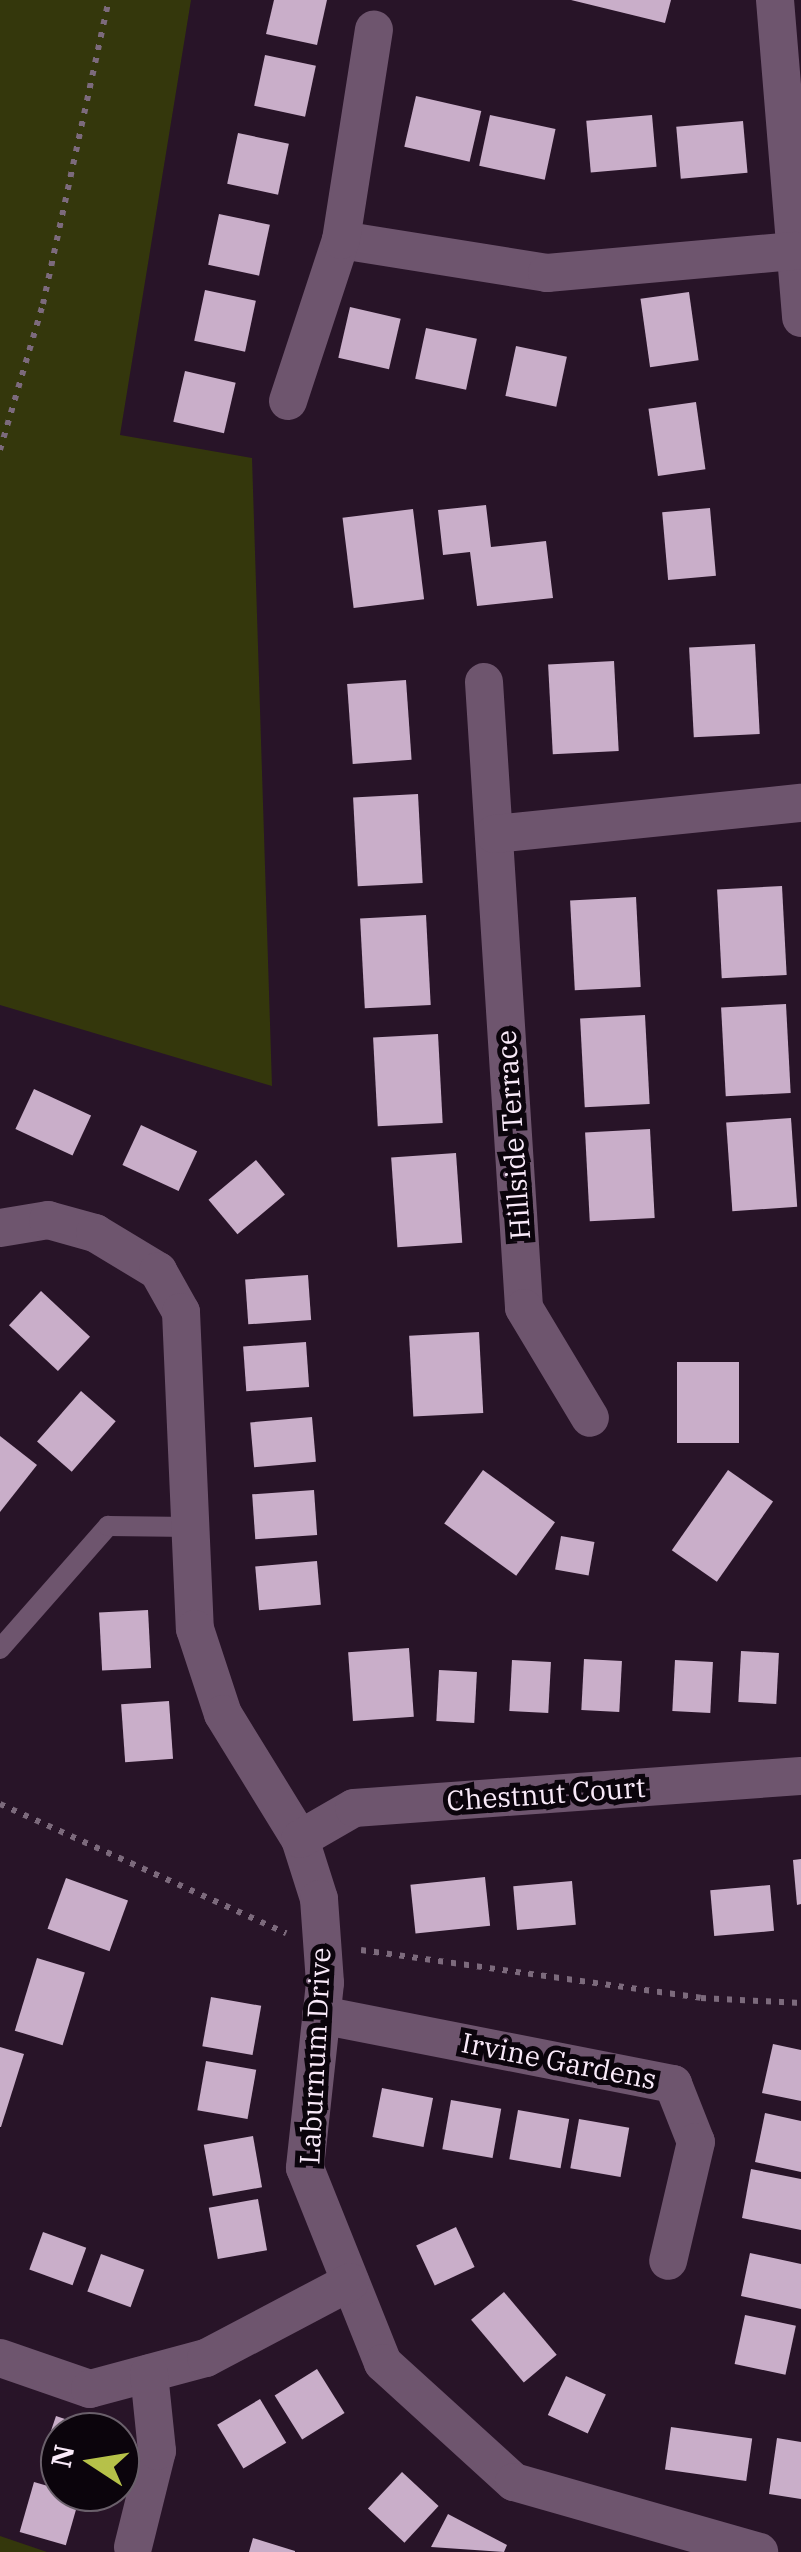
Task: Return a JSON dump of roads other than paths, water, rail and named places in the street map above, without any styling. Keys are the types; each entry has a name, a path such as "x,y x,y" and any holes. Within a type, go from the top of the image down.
{"street":[{"path":"774,0 792,94 795,251 801,318"},
{"path":"288,401 341,240 374,30"},
{"path":"341,240 547,273 795,251"},
{"name":"Hillside Terrace","path":"484,682 524,1308 590,1418"},
{"path":"494,834 801,803"},
{"name":"Laburnum Drive","path":"0,1228 74,1223 132,1252 174,1294 194,1630 223,1714 300,1839 322,1945 321,2015 304,2168 383,2363 514,2482 759,2552"},
{"name":"Chestnut Court","path":"300,1839 354,1808 801,1776"},
{"name":"Irvine Gardens","path":"321,2015 673,2084 696,2142 668,2261"},
{"path":"0,2358 90,2389 206,2358 350,2282"},
{"path":"134,2548 156,2451 150,2373"}],"lane":[{"path":"0,1649 108,1526 190,1527"}]}
